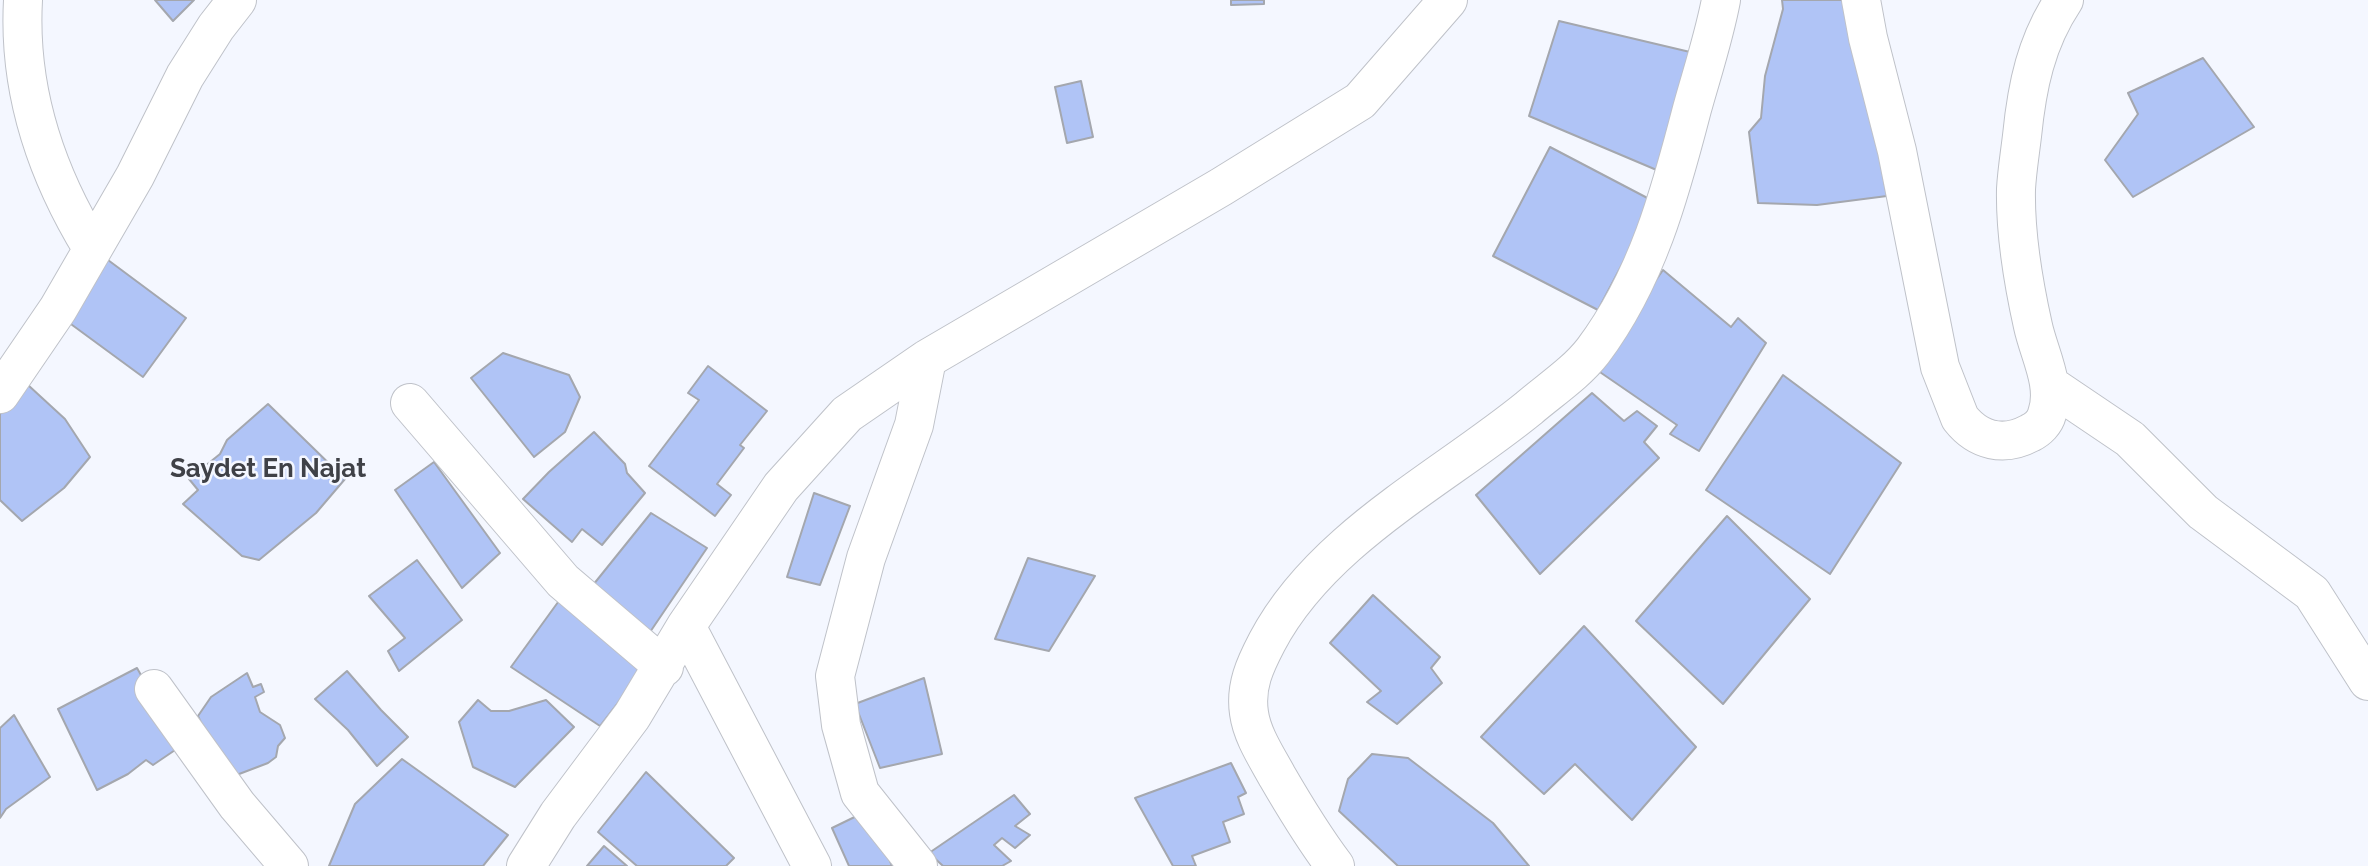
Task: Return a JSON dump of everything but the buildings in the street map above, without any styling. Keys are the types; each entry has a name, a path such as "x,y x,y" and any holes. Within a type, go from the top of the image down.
{"street":[{"path":"23,0 21,27 37,129 63,196 92,248"},
{"path":"0,394 58,309 135,176 186,76 216,27 237,0"},
{"path":"526,866 558,815 632,716 664,667 686,626 780,487 847,414 927,359 1222,187 1360,101 1448,0"},
{"path":"1335,866 1310,834 1259,744 1249,715 1247,692 1253,668 1272,632 1300,591 1342,549 1387,512 1513,421 1592,353 1645,262 1672,183 1721,0"},
{"path":"1861,0 1897,151 1940,367 1960,418 1973,431 1989,440 2004,441 2019,439 2035,430 2047,414 2050,385 2033,329 2020,260 2016,188 2026,94 2034,59 2050,20 2064,0"},
{"path":"918,866 860,793 841,726 835,676 866,558 914,425 927,359"},
{"path":"2050,385 2130,439 2203,512 2312,593 2368,681"},
{"path":"410,403 563,581 664,667"},
{"path":"686,626 812,866"},
{"path":"154,689 237,805 289,866"}],"district":[{"name":"Saydet En Najat","path":"268,469"}]}
